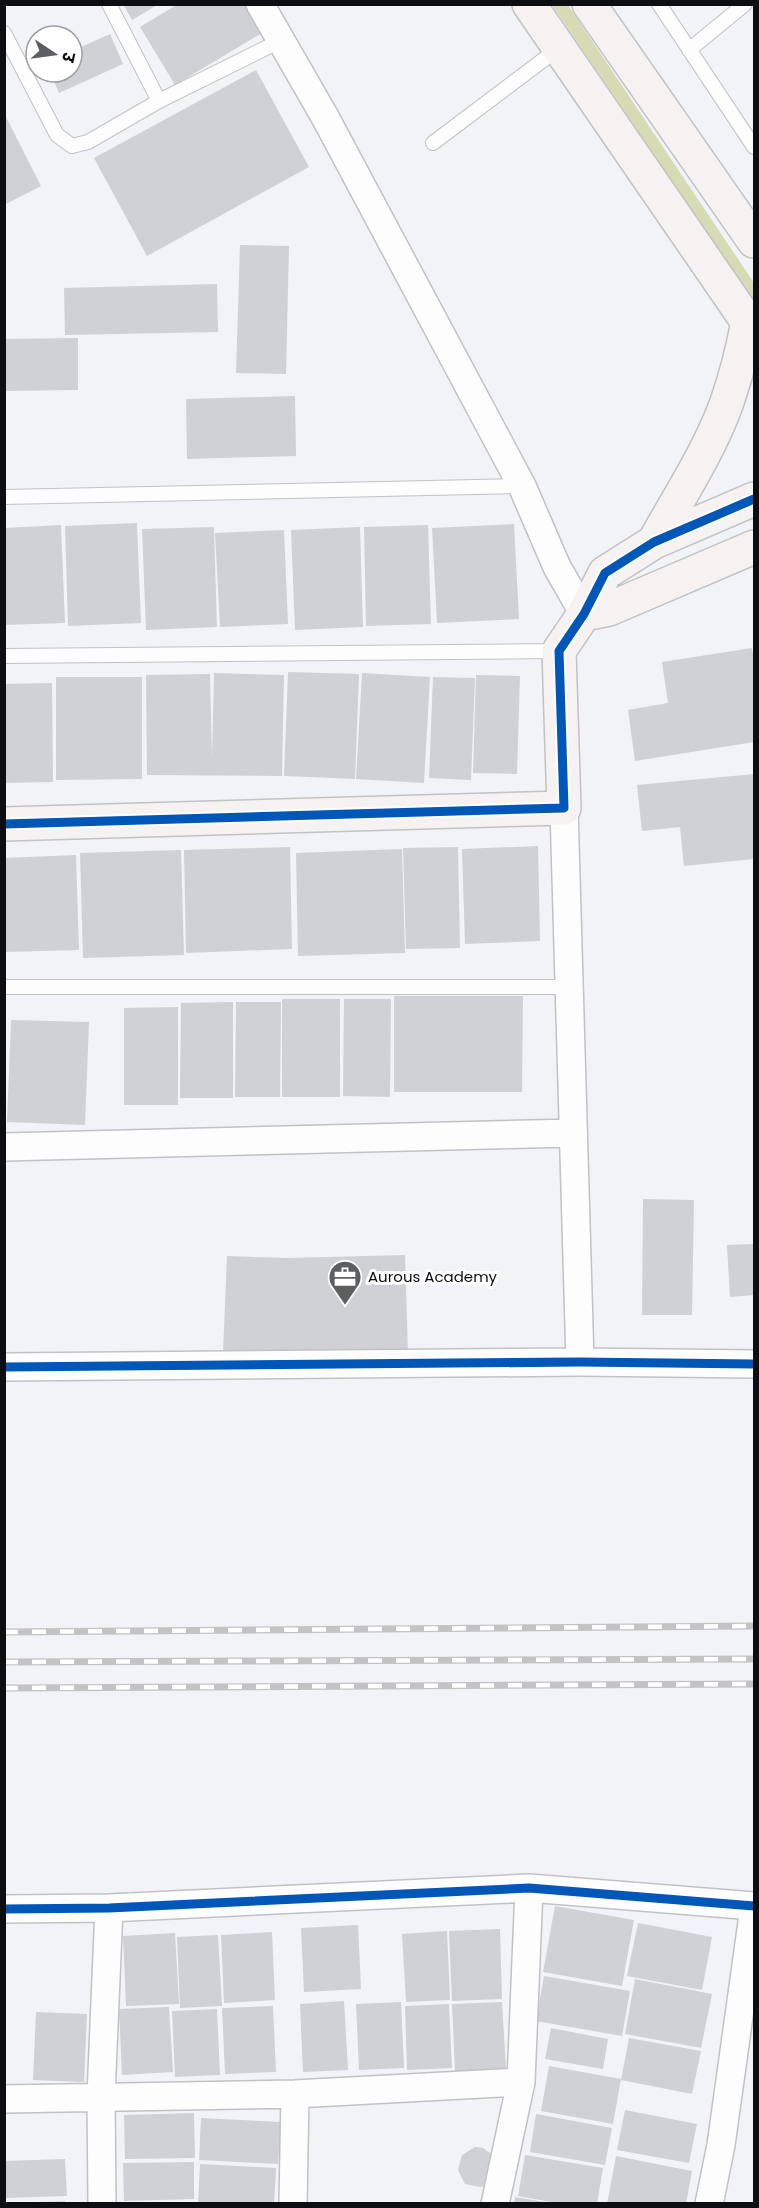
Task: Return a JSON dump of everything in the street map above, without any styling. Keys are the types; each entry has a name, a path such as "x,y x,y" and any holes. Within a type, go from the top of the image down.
{"street":[{"path":"260,4 325,117 522,486 556,567 584,614"},
{"path":"530,4 751,326 726,404 708,443 654,542"},
{"path":"589,4 754,240"},
{"path":"580,1362 559,651 584,614 605,573 654,542 754,499"},
{"path":"584,614 609,609 754,548"},
{"path":"4,824 564,808"},
{"path":"4,1147 573,1133"},
{"path":"4,1366 580,1362 754,1364"},
{"path":"495,2204 521,2082 529,1888"},
{"path":"4,1909 109,1908 529,1888 754,1907 721,2145 710,2204"},
{"path":"102,2204 101,2096 109,1908"},
{"path":"4,2099 294,2094 521,2082"},
{"path":"293,2204 294,2094"}],"lane":[{"path":"109,4 159,101"},
{"path":"659,4 754,147"},
{"path":"689,50 745,4"},
{"path":"4,33 57,135 72,146 88,142 159,101 280,41"},
{"path":"434,143 560,48"},
{"path":"4,497 522,486"},
{"path":"4,656 559,651"},
{"path":"4,987 569,987"}],"green space":[{"path":"552,5 568,5 754,283 754,301"}],"building":[{"path":"123,4 159,4 132,20"},
{"path":"178,4 245,4 262,33 175,85 140,27"},
{"path":"110,34 123,64 84,82 84,46"},
{"path":"256,70 309,167 147,256 94,158"},
{"path":"55,84 79,84 59,93"},
{"path":"4,113 41,186 4,205"},
{"path":"240,245 289,246 286,374 236,373"},
{"path":"217,284 218,332 65,335 64,288"},
{"path":"78,338 78,390 4,391 4,339"},
{"path":"295,396 296,456 187,459 186,399"},
{"path":"137,523 141,623 68,626 65,526"},
{"path":"514,524 519,619 437,623 432,528"},
{"path":"61,525 65,623 4,625 4,528"},
{"path":"428,525 431,624 366,626 364,527"},
{"path":"214,527 217,627 146,630 142,529"},
{"path":"360,527 363,627 295,630 291,530"},
{"path":"284,530 288,624 220,627 215,533"},
{"path":"752,648 754,742 635,761 628,710 668,703 662,662"},
{"path":"288,672 359,674 355,779 284,776"},
{"path":"214,673 284,675 282,776 147,775 146,675 210,674 212,758"},
{"path":"362,673 430,677 424,783 356,779"},
{"path":"476,675 520,676 517,774 473,773"},
{"path":"56,677 142,677 142,779 56,780"},
{"path":"433,677 475,678 471,780 429,778"},
{"path":"52,683 53,782 4,783 4,684"},
{"path":"754,774 754,859 684,866 680,827 642,831 637,785"},
{"path":"538,846 540,941 465,944 462,849"},
{"path":"290,847 292,949 186,953 184,850"},
{"path":"458,847 460,948 406,949 403,848"},
{"path":"402,849 405,953 298,956 296,853"},
{"path":"181,850 184,955 83,958 80,853"},
{"path":"76,855 79,950 4,952 4,858"},
{"path":"394,996 523,996 522,1092 394,1092"},
{"path":"282,999 340,999 340,1097 282,1097"},
{"path":"344,999 391,999 390,1097 343,1096"},
{"path":"233,1002 233,1098 180,1098 181,1003"},
{"path":"236,1002 281,1002 280,1097 235,1097"},
{"path":"178,1007 178,1105 124,1105 124,1008"},
{"path":"11,1020 89,1022 85,1125 7,1122"},
{"path":"643,1199 694,1200 692,1315 642,1315"},
{"path":"754,1244 754,1295 730,1297 727,1245"},
{"name":"Aurous Academy","path":"405,1255 408,1353 223,1353 227,1256 286,1258"},
{"path":"555,1906 634,1920 622,1986 543,1972"},
{"path":"638,1923 712,1937 702,1990 627,1976"},
{"path":"358,1925 361,1989 304,1992 301,1928"},
{"path":"500,1929 502,1999 452,2001 449,1931"},
{"path":"447,1931 450,2000 406,2002 402,1934"},
{"path":"272,1932 275,2000 224,2003 221,1935"},
{"path":"175,1933 179,2004 126,2006 123,1936"},
{"path":"218,1935 222,2006 180,2008 177,1937"},
{"path":"544,1976 630,1991 622,2036 536,2021"},
{"path":"635,1979 712,1994 701,2048 625,2034"},
{"path":"344,2001 348,2070 303,2072 300,2004"},
{"path":"401,2002 404,2068 359,2070 356,2004"},
{"path":"502,2002 506,2068 455,2071 452,2004"},
{"path":"449,2004 452,2068 407,2070 405,2006"},
{"path":"273,2006 276,2072 225,2074 222,2008"},
{"path":"169,2007 173,2072 122,2075 119,2009"},
{"path":"217,2009 220,2075 175,2077 172,2011"},
{"path":"36,2012 87,2014 84,2082 33,2080"},
{"path":"551,2028 608,2039 603,2069 545,2059"},
{"path":"629,2038 701,2051 692,2094 621,2080"},
{"path":"549,2066 621,2079 613,2124 541,2111"},
{"path":"625,2110 697,2124 689,2163 617,2150"},
{"path":"194,2113 195,2158 125,2159 124,2115"},
{"path":"536,2114 612,2128 605,2165 530,2152"},
{"path":"201,2118 281,2122 278,2164 199,2160"},
{"path":"475,2147 483,2148 496,2157 488,2185 480,2187 465,2184 458,2170 462,2155"},
{"path":"525,2155 603,2168 597,2204 562,2204 518,2196"},
{"path":"616,2156 692,2171 686,2204 607,2204"},
{"path":"65,2159 67,2196 5,2198 4,2161"},
{"path":"194,2162 194,2199 124,2201 123,2163"},
{"path":"200,2164 276,2168 274,2204 198,2203"},
{"path":"515,2197 545,2202 544,2204 514,2204"},
{"path":"65,2201 65,2204 38,2204 37,2202"}],"railway":[{"path":"4,1632 754,1626"},
{"path":"4,1662 754,1659"},
{"path":"4,1688 754,1684"}],"cycle path":[{"path":"4,824 564,808 559,651 584,614 605,573 654,542 754,499"},
{"path":"4,1367 580,1362 754,1364"},
{"path":"4,1909 109,1908 529,1888 754,1906"}],"place":[{"name":"Aurous Academy","path":"345,1306"}]}
